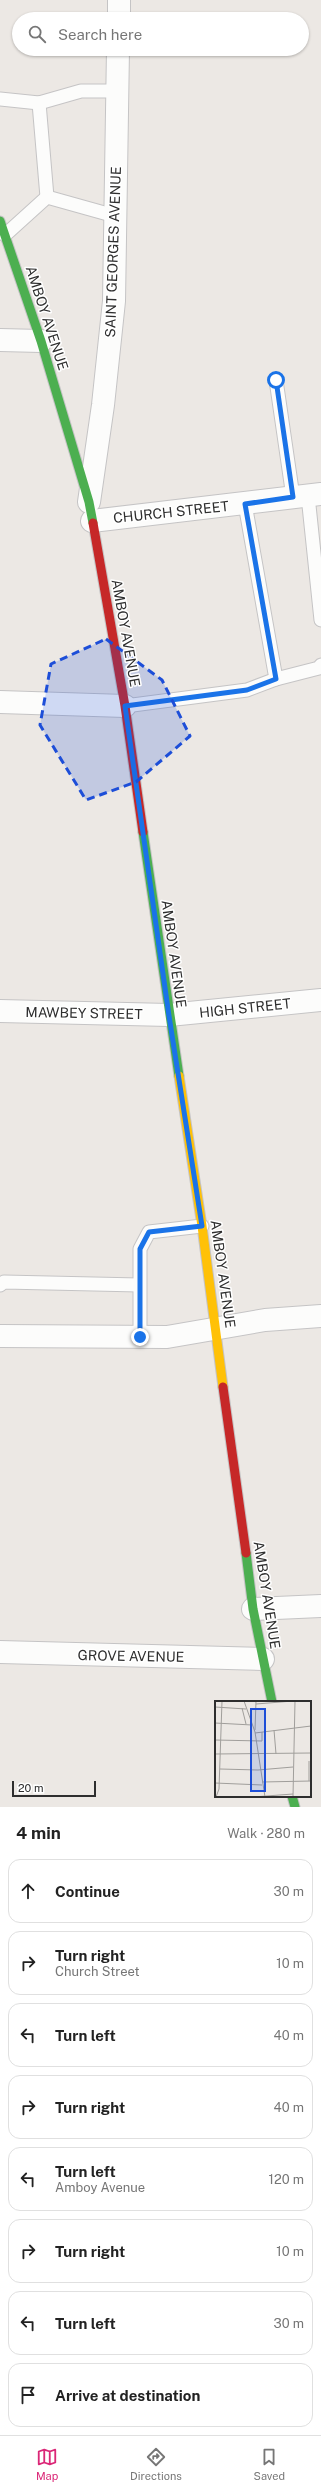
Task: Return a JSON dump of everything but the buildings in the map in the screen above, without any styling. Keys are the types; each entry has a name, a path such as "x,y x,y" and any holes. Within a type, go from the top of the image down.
{"main road":[{"name":"AMBOY AVENUE","path":"0,221 41,341 91,511 125,706 169,1016 202,1226 217,1328 253,1609 272,1701"},
{"path":"292,1797 295,1807"}],"street":[{"path":"119,0 119,12"},
{"name":"SAINT GEORGES AVENUE","path":"91,511 104,405 114,301 118,56"},
{"path":"0,340 41,341"},
{"name":"CHURCH STREET","path":"91,511 245,504 307,496"},
{"path":"0,702 125,706"},
{"name":"HIGH STREET","path":"169,1016 321,1000"},
{"name":"MAWBEY STREET","path":"0,1011 169,1016"},
{"path":"0,1336 167,1337 266,1320 321,1316"},
{"path":"253,1609 321,1606"},
{"name":"GROVE AVENUE","path":"0,1652 263,1659"}],"lane":[{"path":"0,99 39,102 81,91 117,91"},
{"path":"39,102 47,197"},
{"path":"47,197 115,216"},
{"path":"5,235 47,197"},
{"path":"276,380 307,496 321,620"},
{"path":"245,504 276,679"},
{"path":"125,706 247,690 276,679 319,668 321,665"},
{"path":"140,1337 140,1249 149,1232 202,1226"},
{"path":"0,1284 4,1282 139,1285"}],"highlighted area":[{"path":"106,639 162,680 190,736 136,782 86,800 40,725 51,664"}],"traffic: fast":[{"path":"0,221 41,341 89,502 93,523"},
{"path":"143,832 179,1076"},
{"path":"246,1553 253,1609 272,1701"},
{"path":"292,1797 295,1807"}],"traffic: slow":[{"path":"179,1076 202,1226 223,1387"}],"traffic: jam":[{"path":"93,523 125,706 143,832"},
{"path":"223,1387 246,1553"}],"route":[{"path":"140,1337 140,1249 149,1232 202,1226 169,1016 125,706 247,690 276,679 245,504 293,497 276,380"}]}
